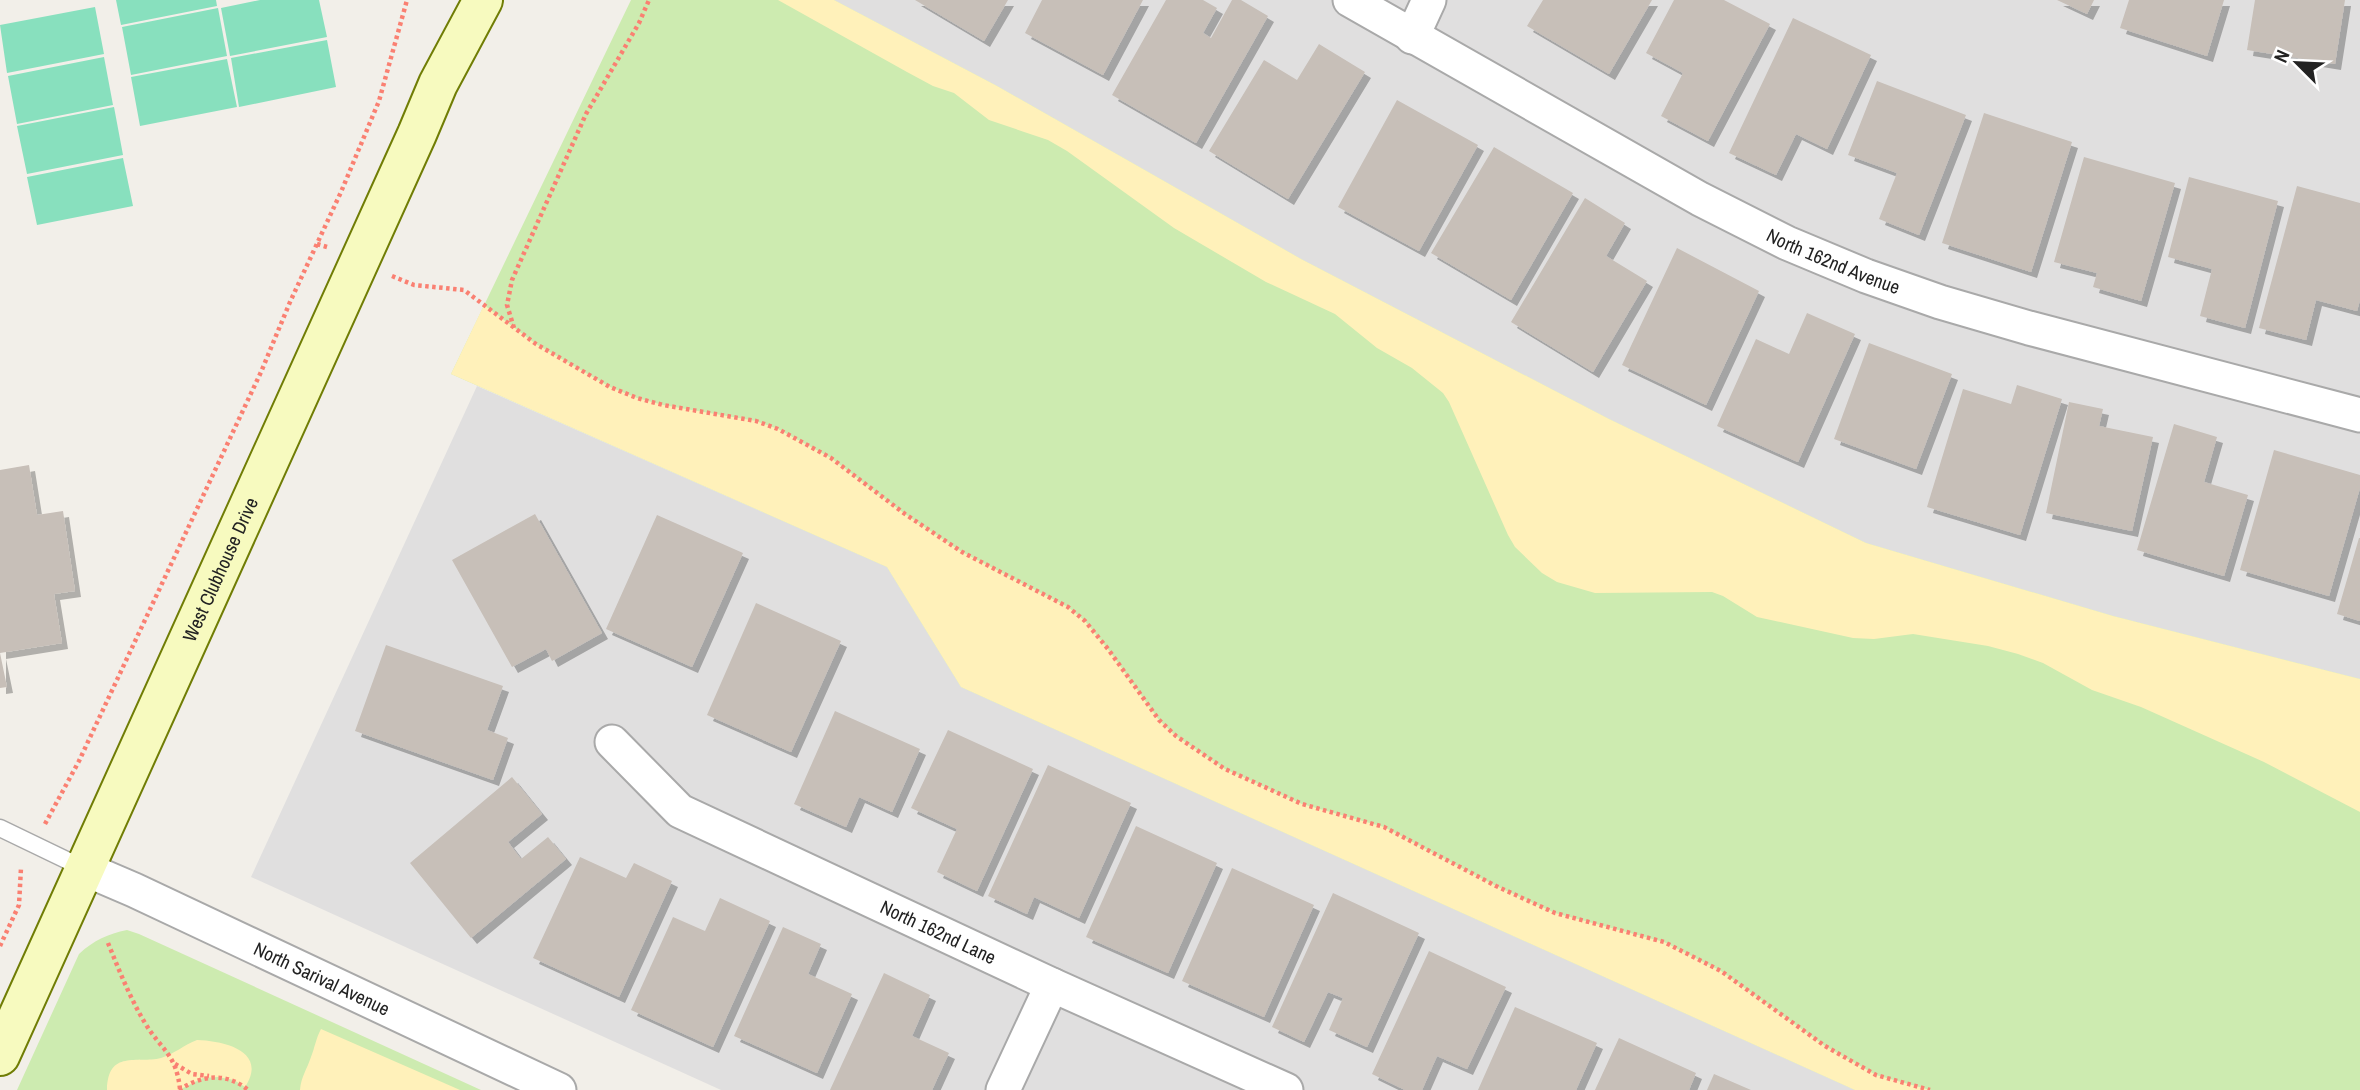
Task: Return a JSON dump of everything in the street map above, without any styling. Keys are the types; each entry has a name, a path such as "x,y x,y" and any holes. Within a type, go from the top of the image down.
{"street":[{"name":"West Clubhouse Drive","path":"438,84 456,0"},
{"name":"West Clubhouse Drive","path":"0,1056 438,84 483,0"},
{"name":"North 162nd Avenue","path":"1350,0 1700,199 1787,243 1866,276 1940,302 2029,328 2360,415"},
{"path":"1412,37 1429,0"},
{"name":"North 162nd Lane","path":"612,742 680,811 1052,985 1286,1090"},
{"name":"North Sarival Avenue","path":"85,869 559,1090"},
{"path":"1003,1090 1052,985"}],"lane":[{"path":"0,828 85,869"}],"path":[{"path":"0,946 19,905 21,861 79,761 261,372 379,101 407,0"},
{"path":"514,329 508,305 512,280 586,114 639,23 649,0"},
{"path":"317,244 342,253 358,264 414,285 464,290 514,329 610,387 637,398 756,421 778,429 831,458 905,514 962,552 1068,607 1085,621 1108,649 1159,720 1176,736 1225,769 1302,804 1384,827 1496,886 1555,913 1664,942 1721,971 1825,1045 1876,1075 1930,1090"},
{"path":"108,943 145,1023 175,1064 180,1090"},
{"path":"175,1064 192,1074 234,1080 248,1090"},
{"path":"180,1090 188,1083 218,1077"}],"shaded area":[{"path":"834,0 2360,0 2360,679 2113,616 1866,543 1609,419 1301,259 997,86"},
{"path":"477,386 887,567 961,687 1855,1090 721,1090 251,877"}],"green space":[{"path":"116,0 216,0 217,6 121,25"},
{"path":"260,0 319,0 327,37 230,56 221,8"},
{"path":"631,0 834,0 997,86 1301,259 1609,419 1866,543 2113,616 2360,679 2360,1090 1855,1090 961,687 887,567 451,374"},
{"path":"95,7 104,54 7,73 0,25"},
{"path":"218,8 227,56 131,75 122,27"},
{"path":"327,40 336,87 239,107 231,58"},
{"path":"104,57 113,105 17,124 8,76"},
{"path":"227,59 237,107 140,126 131,77"},
{"path":"114,107 123,155 27,174 17,126"},
{"path":"123,158 133,206 37,225 27,177"},
{"path":"127,930 481,1090 17,1090 79,954 102,938"}],"sand":[{"path":"778,0 834,0 997,86 1301,259 1609,419 1866,543 2113,616 2360,679 2360,812 2264,762 2141,707 2092,690 2043,663 2018,654 1988,646 1913,634 1874,639 1853,638 1757,617 1712,592 1595,593 1557,582 1542,573 1515,547 1449,402 1443,393 1412,368 1377,348 1335,314 1266,282 1174,228 1067,151 1048,140 989,120 954,93 933,86"},
{"path":"484,305 536,344 610,387 663,405 756,421 778,429 831,458 905,514 962,552 1068,607 1085,621 1108,649 1159,720 1176,736 1225,769 1302,804 1384,827 1496,886 1555,913 1664,942 1721,971 1825,1046 1876,1075 1930,1090 1855,1090 961,687 887,567 451,374"},
{"path":"321,1029 460,1090 300,1090"},
{"path":"197,1040 231,1046 248,1057 251,1075 245,1087 234,1080 218,1077 203,1078 179,1090 107,1090 112,1069 118,1063 161,1058"}],"building":[{"path":"915,0 1008,0 984,41"},
{"path":"1042,0 1143,0 1103,75 1025,33"},
{"path":"1166,0 1203,0 1217,8 1203,33 1211,38 1232,0 1241,0 1268,16 1196,143 1112,95"},
{"path":"1543,0 1652,0 1609,74 1527,26"},
{"path":"1674,0 1724,0 1770,24 1708,141 1661,116 1683,73 1646,53"},
{"path":"2057,0 2094,0 2087,14"},
{"path":"2129,0 2224,0 2207,56 2120,28"},
{"path":"2255,0 2345,0 2335,64 2247,50"},
{"path":"1793,18 1871,55 1827,149 1796,134 1776,175 1729,153"},
{"path":"1319,44 1365,72 1288,199 1209,151 1264,60 1297,80"},
{"path":"1877,81 1966,115 1919,235 1879,219 1897,173 1848,155"},
{"path":"1397,100 1478,145 1419,251 1338,207"},
{"path":"1984,113 2072,142 2031,272 1942,243"},
{"path":"1494,147 1573,193 1511,300 1431,253"},
{"path":"2084,157 2175,183 2141,301 2093,287 2097,273 2054,262"},
{"path":"2189,177 2278,201 2245,328 2200,316 2212,269 2168,257"},
{"path":"2297,186 2360,203 2360,300 2357,311 2316,300 2306,340 2259,328"},
{"path":"1585,198 1625,223 1606,256 1647,281 1593,372 1511,322"},
{"path":"1677,248 1759,291 1706,405 1622,365"},
{"path":"1807,313 1855,334 1798,462 1717,426 1756,339 1789,354"},
{"path":"1869,343 1952,374 1916,469 1834,439"},
{"path":"2017,385 2062,399 2020,535 1927,507 1963,389 2011,404"},
{"path":"2069,402 2103,409 2099,426 2153,437 2132,531 2046,513"},
{"path":"2174,424 2217,437 2204,482 2248,495 2224,576 2137,550"},
{"path":"2274,450 2360,475 2360,488 2329,596 2240,570"},
{"path":"29,465 37,515 63,511 75,591 54,594 62,643 0,653 0,470"},
{"path":"535,514 602,633 552,661 546,649 512,667 452,560"},
{"path":"657,515 743,553 692,667 606,629"},
{"path":"2360,538 2360,621 2337,614"},
{"path":"756,603 841,641 791,752 707,715"},
{"path":"386,645 503,686 487,730 508,738 493,780 355,731"},
{"path":"0,653 7,687 0,688"},
{"path":"835,711 920,749 892,812 859,797 846,827 794,804"},
{"path":"948,730 1033,769 977,891 937,872 957,829 911,808"},
{"path":"1048,765 1131,803 1079,918 1034,897 1027,914 988,896"},
{"path":"512,777 542,814 508,842 521,859 548,837 566,859 471,938 410,863"},
{"path":"1136,826 1217,863 1168,973 1086,937"},
{"path":"580,857 626,878 634,863 672,881 619,997 533,958"},
{"path":"1232,868 1314,905 1264,1017 1182,981"},
{"path":"1333,893 1419,933 1367,1047 1329,1030 1343,998 1328,992 1304,1042 1272,1027"},
{"path":"720,898 770,921 713,1047 631,1010 673,917 705,931"},
{"path":"783,927 821,944 808,974 852,994 817,1073 734,1036"},
{"path":"1429,951 1506,987 1467,1069 1437,1056 1422,1090 1405,1090 1372,1074"},
{"path":"884,973 930,995 912,1036 949,1053 932,1090 830,1090"},
{"path":"1515,1007 1597,1043 1576,1090 1478,1090"},
{"path":"1619,1038 1696,1073 1689,1090 1595,1090"},
{"path":"1714,1074 1751,1090 1707,1090"}]}
